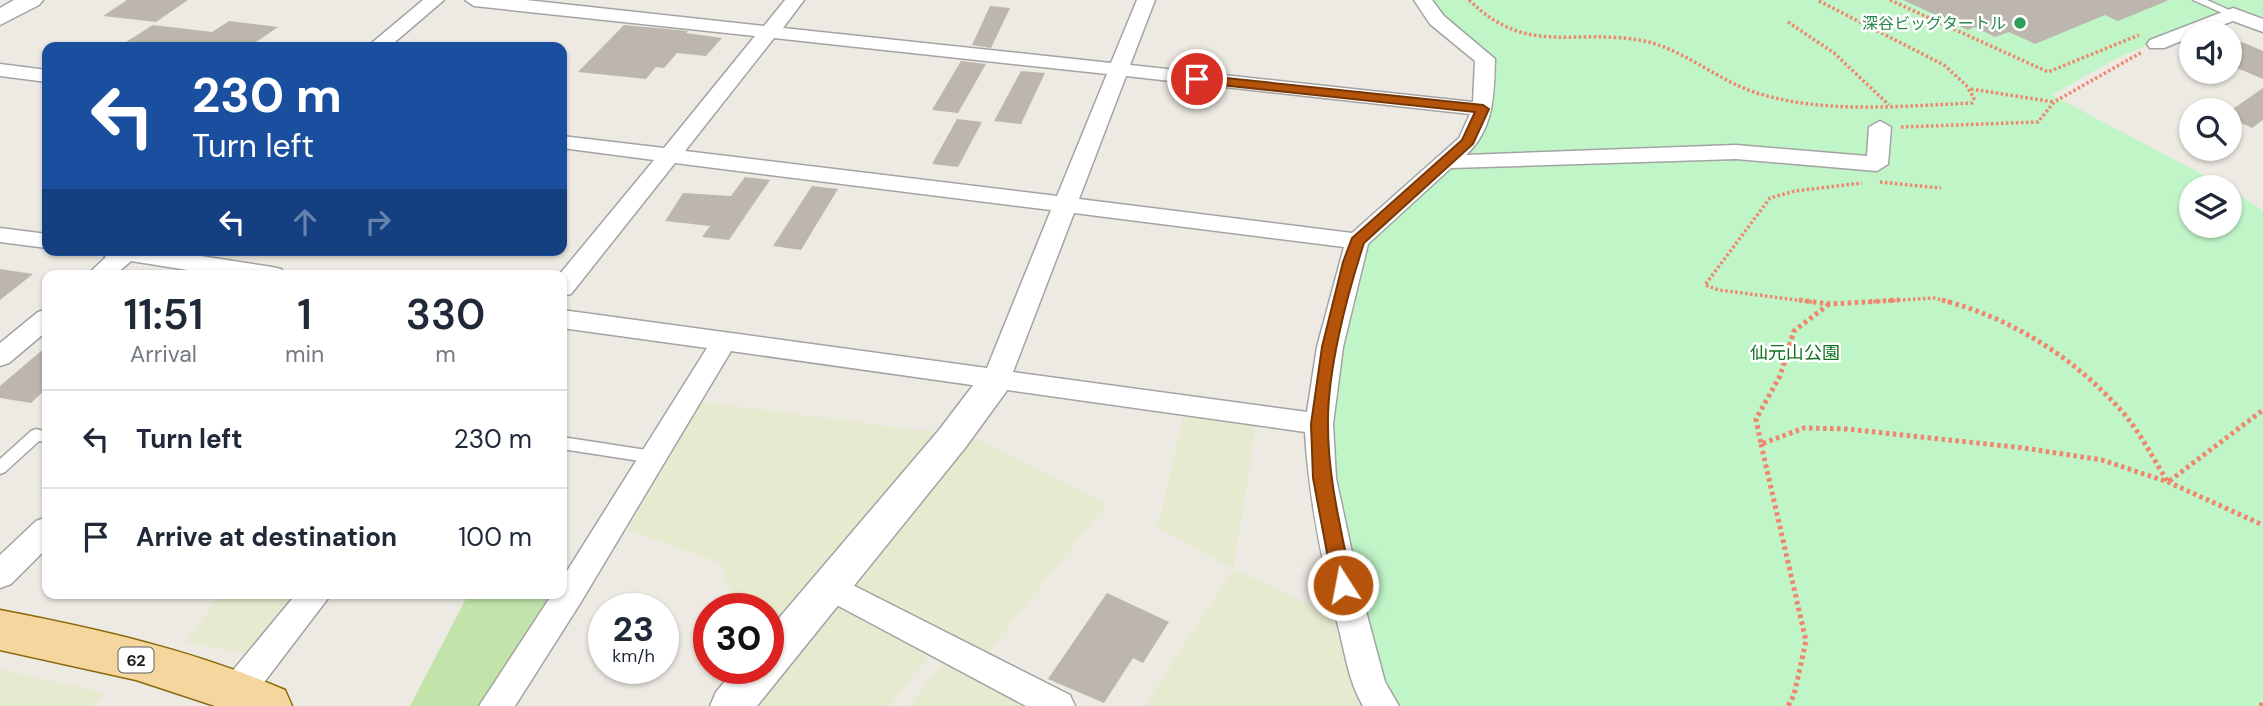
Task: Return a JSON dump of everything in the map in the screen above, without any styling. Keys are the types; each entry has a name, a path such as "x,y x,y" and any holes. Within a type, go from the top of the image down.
{"main road":[{"name":"62","path":"0,630 139,660 252,699"}],"street":[{"path":"0,18 31,0"},
{"path":"383,42 435,0"},
{"path":"474,0 1483,109"},
{"path":"567,282 795,0"},
{"path":"784,641 952,439 996,380 1146,0"},
{"path":"1382,706 1370,687 1343,585 1322,478 1319,424 1330,347 1357,241 1468,141 1483,109 1485,59 1437,20 1423,0"},
{"path":"2153,37 2233,14 2263,26"},
{"path":"0,70 42,75"},
{"path":"1444,162 1736,152 1878,173 1880,127"},
{"path":"567,143 1357,241"},
{"path":"0,234 42,240"},
{"path":"104,270 117,256"},
{"path":"153,256 239,270"},
{"path":"567,321 1319,424"},
{"path":"0,357 42,322"},
{"path":"567,598 724,342"},
{"path":"0,575 42,534"},
{"path":"829,586 1058,706"},
{"path":"252,699 312,599"},
{"path":"496,706 566,599"},
{"path":"732,706 749,684"}],"lane":[{"path":"2198,0 2233,14"},
{"path":"0,468 36,435 42,436"},
{"path":"567,444 653,457"}],"path":[{"path":"1469,0 1494,24 1519,34 1555,39 1642,41 1673,51 1717,76 1758,93 1834,106 1972,103 1974,97 1970,89 1938,61 1874,32 1817,0"},
{"path":"1890,0 2048,72 2153,37"},
{"path":"1788,22 1834,53 1889,106"},
{"path":"1880,127 2038,122 2054,102 2153,37"},
{"path":"1970,89 2054,102"},
{"path":"1941,188 1878,173 1770,198 1705,285 1719,290 1830,304 1934,298 1978,309 2029,333 2084,377 2125,415 2168,482"},
{"path":"1788,706 1794,695 1806,641 1756,419 1780,376 1794,331 1830,304"},
{"path":"2168,482 2263,410"},
{"path":"1761,444 1804,428 1847,429 2024,448 2102,460 2168,482 2263,525"},
{"path":"2262,706 2263,700"}],"green space":[{"name":"仙元山公園","path":"1430,0 2263,0 2263,25 2217,16 2205,21 2179,21 2179,32 2115,59 2052,95 2203,175 2179,175 2179,238 2242,238 2242,197 2263,211 2263,706 1394,706 1384,686 1348,566 1326,424 1366,239 1443,169 1494,71 1445,21"},
{"path":"702,402 942,433 784,616 784,593 731,593 721,563 627,530"},
{"path":"1183,417 1256,426 1233,569 1158,527"},
{"path":"973,438 1106,504 984,657 853,592"},
{"path":"1233,569 1331,615 1359,706 1145,706"},
{"path":"218,599 297,599 252,654 186,642"},
{"path":"466,599 552,599 483,706 410,706"},
{"path":"842,604 933,651 889,706 748,706 766,684 784,684 784,662 830,605"},
{"path":"944,661 1033,706 909,706"},
{"path":"0,669 104,693 92,706 0,706"}],"building":[{"path":"127,0 188,0 156,22 103,16"},
{"name":"深谷ビッグタートル","path":"1903,0 2167,1 2118,21 2105,15 2035,44 2009,32 1995,37 1975,27 1968,30"},
{"path":"990,6 1010,8 991,48 972,45"},
{"path":"229,21 278,27 256,42 126,42 153,25 212,32"},
{"path":"624,25 688,31 686,33 722,38 706,56 677,53 664,68 656,67 646,79 578,72"},
{"path":"2242,42 2263,51 2263,79 2242,70"},
{"path":"961,61 986,64 958,113 932,110"},
{"path":"1021,71 1045,73 1021,124 994,121"},
{"path":"2263,88 2263,120 2252,128 2242,123 2242,103"},
{"path":"957,119 982,122 958,167 932,164"},
{"path":"745,177 770,180 729,240 702,237 710,226 665,221 683,193 731,196"},
{"path":"812,186 838,189 801,250 773,246"},
{"path":"0,269 33,274 0,300"},
{"path":"42,350 42,393 31,403 0,398 0,386"},
{"path":"1107,593 1169,622 1143,663 1133,658 1104,703 1048,679"}],"place":[{"name":"深谷ビッグタートル","path":"2020,23"}],"route":[{"path":"1197,79 1483,109 1468,141 1357,241 1350,262 1330,347 1319,424 1322,478 1343,585"}]}
